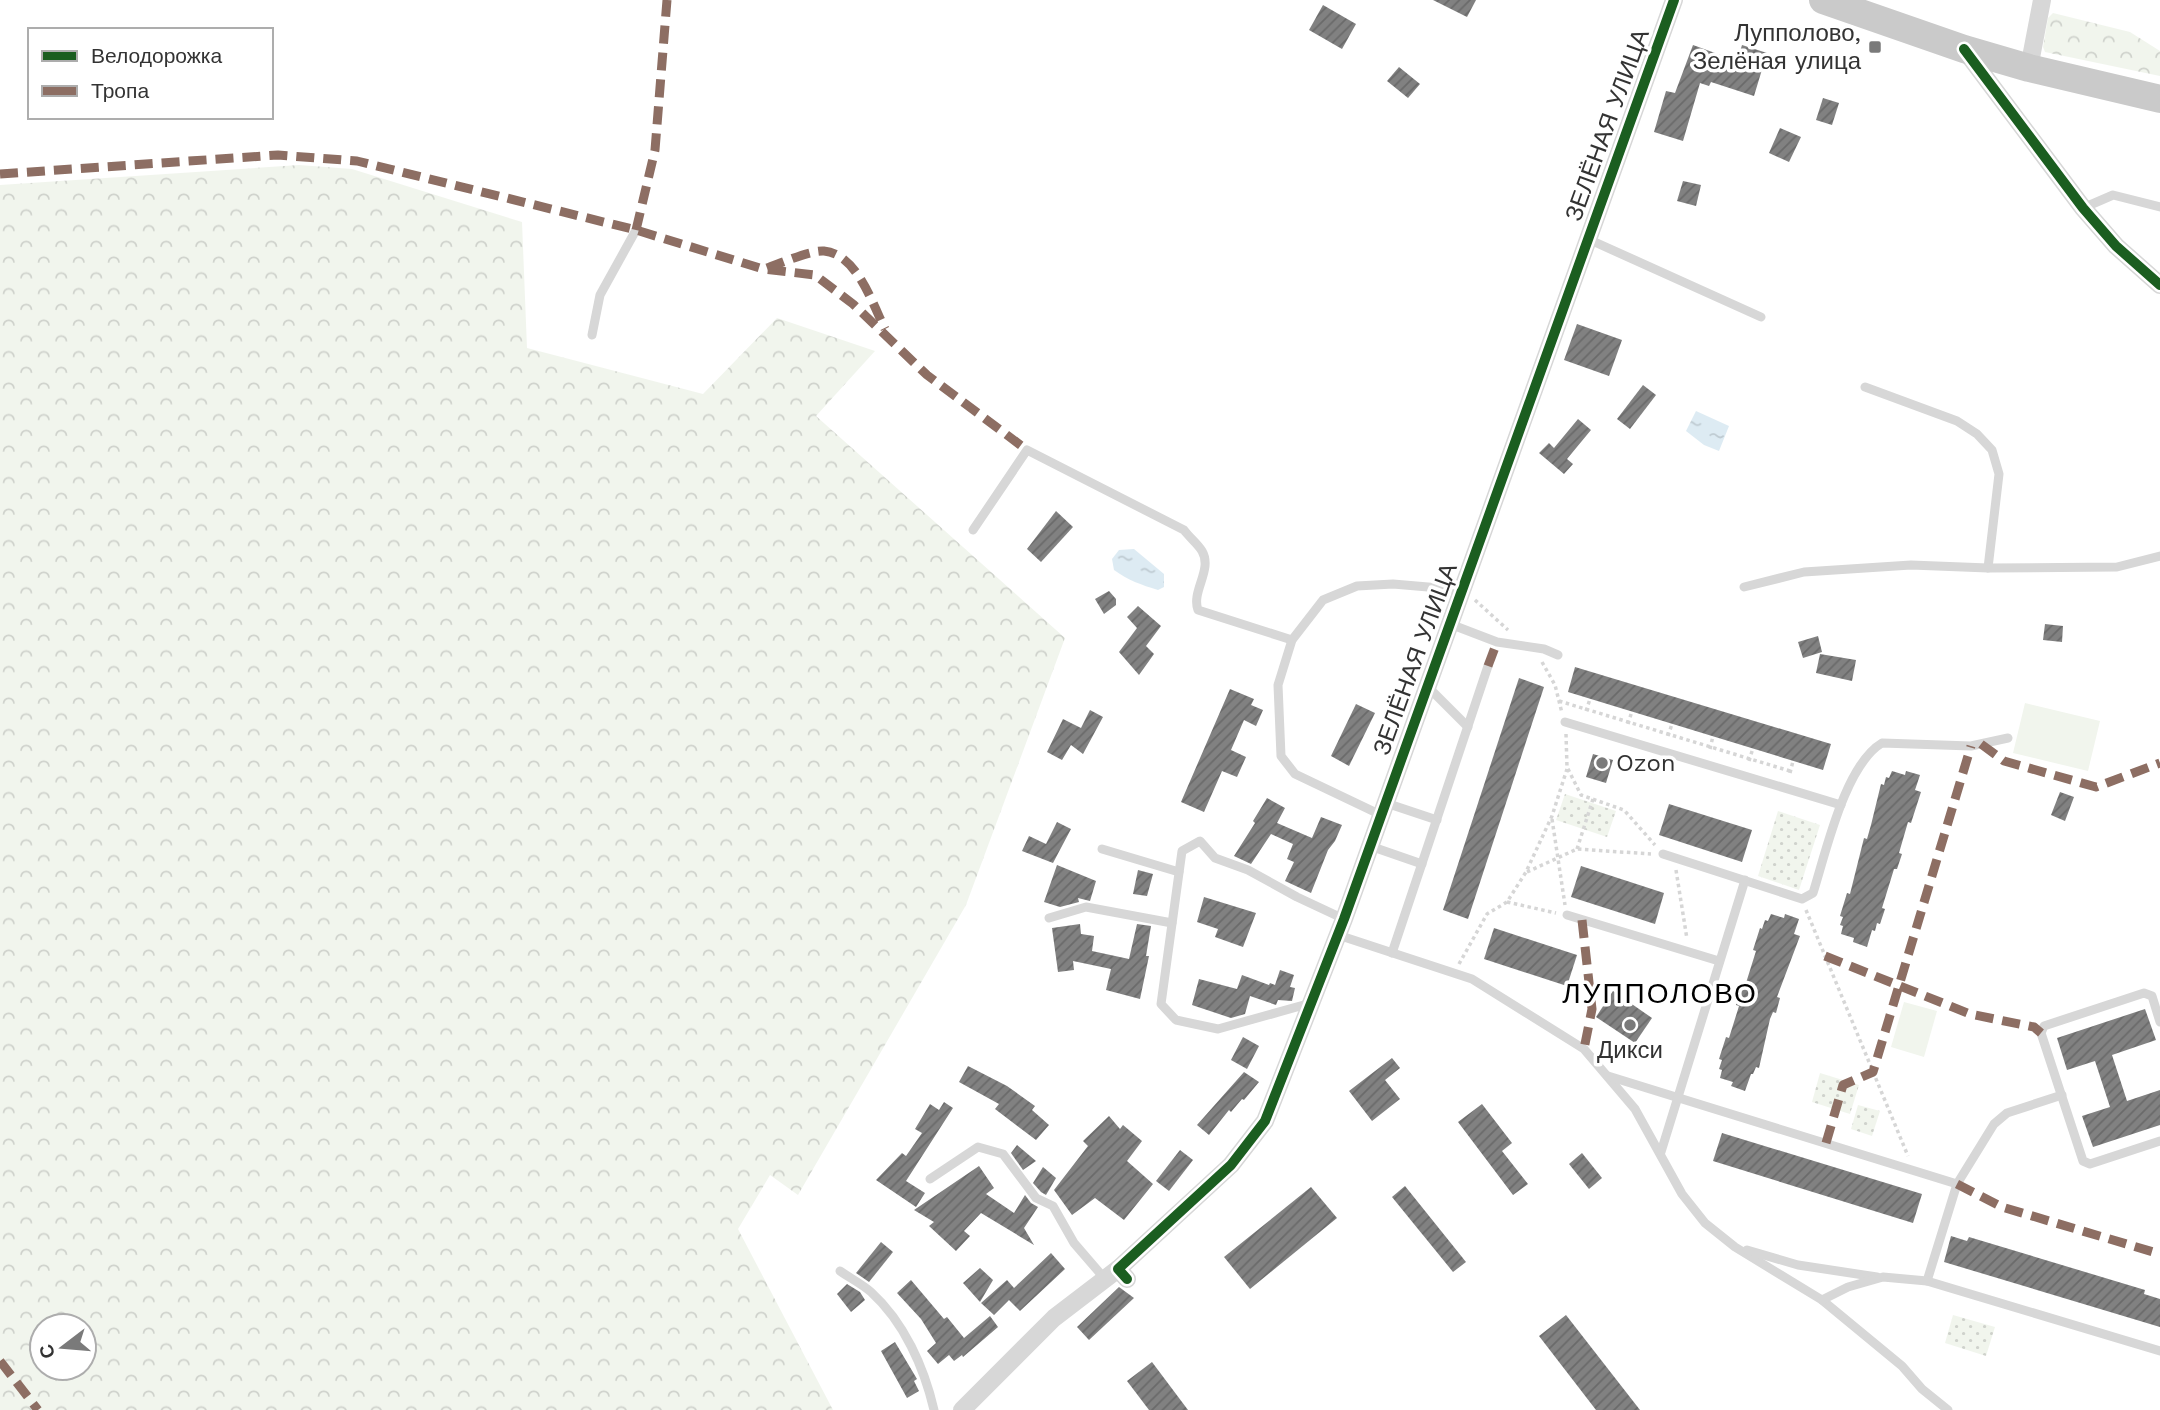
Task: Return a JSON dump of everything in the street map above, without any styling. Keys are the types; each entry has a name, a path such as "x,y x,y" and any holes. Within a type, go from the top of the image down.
{"main road":[{"path":"1827,1 1964,49 2029,68 2160,99"}],"street":[{"name":"ЗЕЛЁНАЯ УЛИЦА","path":"961,1410 1054,1318 1117,1275 1231,1165 1265,1121 1341,927 1674,0"},
{"path":"2029,68 2042,0"},
{"path":"1964,49 2083,208 2116,246 2160,285"}],"lane":[{"path":"2083,208 2113,195 2160,208"},
{"path":"592,335 600,295 636,230"},
{"path":"1588,239 1761,317"},
{"path":"1865,387 1957,421 1977,434 1992,450 1999,474 1988,568"},
{"path":"973,530 1027,450 1184,530 1203,552 1205,567 1195,602 1198,610 1292,640"},
{"path":"1744,587 1804,572 1911,565 1988,568 2117,567 2160,556"},
{"path":"1437,820 1383,809 1294,775 1281,756 1278,685 1292,640 1323,600 1357,586 1393,584 1463,590"},
{"path":"1450,624 1497,642 1559,654"},
{"path":"1392,953 1489,666"},
{"path":"1427,686 1468,727"},
{"path":"1565,722 1841,805"},
{"path":"1663,854 1802,899 1813,893 1841,805 1858,768 1872,749 1882,743 1971,746 2008,738"},
{"path":"1312,1002 1218,1029 1176,1020 1161,1004 1182,851 1200,841 1215,858 1248,870 1297,897 1341,927 1392,953 1472,979 1584,1049 1635,1109 1682,1194 1705,1223 1735,1247 1822,1300 1902,1366 1922,1390 1948,1410"},
{"path":"1370,846 1422,864"},
{"path":"1102,849 1179,872"},
{"path":"1661,1152 1745,880"},
{"path":"1049,918 1086,907 1172,923"},
{"path":"1567,915 1719,961"},
{"path":"2160,1022 2151,996 2144,993 2045,1026 2041,1032 2083,1161 2090,1164 2160,1141"},
{"path":"1606,1075 1957,1184"},
{"path":"1927,1281 1957,1184 1994,1124 2007,1113 2062,1095"},
{"path":"930,1180 978,1147 1003,1153 1036,1198 1053,1206 1074,1243 1117,1275"},
{"path":"1735,1247 1798,1265 1883,1278 1927,1281 2160,1351"},
{"path":"840,1271 871,1291 902,1327 929,1387 934,1410"},
{"path":"1822,1300 1848,1287 1883,1278"}],"path":[{"path":"1559,701 1790,771"},
{"path":"1453,973 1487,914 1507,902 1526,872 1552,816 1567,767"},
{"path":"1577,849 1593,799"},
{"path":"1507,902 1567,915 1552,816"},
{"path":"1526,872 1577,849 1663,854"},
{"path":"1674,858 1689,952"},
{"path":"1802,899 1914,1170"}],"green space":[{"path":"2053,13 2130,32 2160,51 2160,76 2045,52 2043,47 2048,18"},
{"path":"299,165 352,169 522,222 527,348 703,394 777,318 875,351 816,416 1065,638 966,905 798,1195 770,1175 738,1229 833,1410 0,1410 0,185"},
{"path":"2025,703 2100,721 2088,771 2013,753"},
{"path":"1565,794 1616,811 1607,837 1556,820"},
{"path":"1778,811 1820,825 1799,890 1758,876"},
{"path":"1904,1002 1937,1011 1924,1057 1891,1047"},
{"path":"1820,1073 1859,1085 1850,1114 1812,1102"},
{"path":"1858,1105 1880,1111 1872,1136 1851,1129"},
{"path":"1953,1315 1995,1327 1986,1356 1945,1343"}],"water":[{"path":"1696,411 1729,426 1719,451 1704,445 1686,431"},
{"path":"1134,549 1164,574 1164,587 1158,590 1146,586 1114,570 1112,559 1119,550"}],"building":[{"path":"1433,0 1476,0 1467,17"},
{"path":"1323,5 1356,24 1342,49 1309,30"},
{"path":"1693,45 1737,61 1742,45 1767,53 1754,96 1711,82 1709,86 1700,83 1683,141 1654,132 1666,91 1675,93"},
{"path":"1399,67 1420,84 1408,98 1387,81"},
{"path":"1823,98 1839,103 1832,125 1816,120"},
{"path":"1780,128 1801,137 1789,162 1769,153"},
{"path":"1683,181 1701,185 1696,206 1677,201"},
{"path":"1577,324 1622,340 1609,376 1564,360"},
{"path":"1643,385 1656,395 1630,429 1617,419"},
{"path":"1578,419 1591,430 1567,459 1573,464 1564,474 1539,453 1549,443 1554,448"},
{"path":"1056,511 1073,527 1041,562 1027,549"},
{"path":"1109,591 1116,599 1116,605 1104,614 1095,599"},
{"path":"1138,606 1161,626 1146,646 1154,654 1139,675 1119,652 1137,628 1127,617"},
{"path":"2045,624 2063,626 2062,642 2043,640"},
{"path":"1818,636 1822,652 1803,658 1798,642"},
{"path":"1820,654 1856,660 1852,681 1816,673"},
{"path":"1575,667 1831,744 1823,770 1568,692"},
{"path":"1519,678 1544,687 1468,919 1443,910"},
{"path":"1230,689 1254,699 1251,705 1263,710 1256,726 1244,720 1231,750 1246,757 1237,777 1222,771 1204,812 1181,802"},
{"path":"1356,704 1375,713 1349,766 1331,756"},
{"path":"1090,710 1103,717 1083,754 1071,745 1062,760 1047,752 1063,719 1081,728"},
{"path":"1593,754 1613,760 1606,783 1586,777"},
{"path":"1892,771 1905,775 1906,771 1920,775 1915,790 1921,792 1911,823 1908,822 1899,853 1902,854 1897,869 1894,869 1880,924 1877,923 1875,931 1872,930 1867,947 1853,942 1854,938 1841,934 1843,917 1840,916 1847,893 1850,894 1881,784 1884,785 1886,777 1889,778"},
{"path":"2060,792 2074,797 2065,821 2051,815"},
{"path":"1267,798 1285,808 1277,823 1312,838 1321,817 1342,825 1328,850 1311,893 1285,881 1294,862 1287,859 1293,844 1271,834 1251,864 1234,856"},
{"path":"1669,804 1752,830 1742,862 1659,835"},
{"path":"1057,822 1071,829 1053,863 1022,851 1029,836 1046,844"},
{"path":"1057,865 1096,881 1090,901 1078,898 1079,902 1060,907 1044,902"},
{"path":"1581,866 1664,893 1655,924 1571,897"},
{"path":"1138,870 1153,874 1147,896 1133,894"},
{"path":"1204,897 1256,913 1243,947 1215,937 1218,929 1197,922"},
{"path":"1771,914 1784,918 1785,914 1799,919 1794,934 1800,936 1777,997 1780,998 1776,1013 1773,1012 1770,1019 1759,1068 1756,1067 1751,1074 1745,1091 1731,1086 1733,1082 1720,1078 1722,1060 1719,1059 1726,1037 1729,1038 1739,1006 1736,1005 1739,993 1743,982 1746,983 1760,928 1762,929"},
{"path":"1080,924 1081,934 1094,936 1092,951 1129,959 1137,924 1151,926 1146,956 1149,956 1140,999 1106,990 1111,969 1073,961 1074,970 1058,972 1052,928"},
{"path":"1494,928 1577,955 1567,986 1484,959"},
{"path":"1280,970 1294,975 1290,987 1295,988 1292,1001 1278,1000 1276,1005 1250,996 1245,1014 1231,1018 1192,1005 1199,979 1237,989 1242,975 1275,985"},
{"path":"1613,991 1652,1018 1635,1043 1596,1017"},
{"path":"2145,1009 2156,1040 2112,1055 2127,1101 2160,1090 2160,1125 2093,1147 2082,1116 2110,1107 2095,1061 2067,1070 2057,1038"},
{"path":"1243,1037 1259,1046 1247,1069 1231,1060"},
{"path":"1392,1058 1400,1068 1385,1080 1400,1099 1372,1121 1349,1091"},
{"path":"968,1066 1007,1086 1035,1106 1032,1110 1049,1125 1036,1140 995,1109 999,1104 959,1082"},
{"path":"1244,1072 1259,1082 1244,1100 1231,1112 1229,1110 1209,1135 1197,1125"},
{"path":"944,1102 953,1108 906,1181 925,1193 916,1207 876,1180 902,1153 906,1156 922,1133 915,1129 930,1104 939,1110"},
{"path":"1482,1104 1512,1143 1502,1151 1528,1184 1513,1195 1458,1122"},
{"path":"1109,1116 1120,1129 1123,1125 1142,1141 1127,1161 1153,1184 1124,1220 1095,1198 1072,1215 1054,1190 1088,1146 1083,1141"},
{"path":"1722,1133 1922,1194 1913,1223 1713,1161"},
{"path":"1017,1145 1036,1161 1023,1170 1011,1153"},
{"path":"1180,1150 1193,1160 1169,1191 1156,1181"},
{"path":"1582,1153 1602,1178 1589,1189 1569,1164"},
{"path":"979,1166 994,1188 986,1194 1014,1213 1025,1195 1038,1207 1024,1228 1034,1245 981,1213 964,1231 970,1236 956,1251 929,1226 934,1222 914,1210"},
{"path":"1043,1167 1056,1178 1046,1195 1033,1183"},
{"path":"1405,1186 1466,1262 1453,1272 1392,1197"},
{"path":"1311,1187 1337,1218 1250,1289 1224,1257"},
{"path":"1951,1236 1967,1241 1969,1237 2145,1290 2144,1294 2160,1299 2160,1327 1944,1262"},
{"path":"881,1242 893,1252 869,1282 856,1273"},
{"path":"1051,1253 1065,1269 1020,1311 1009,1300 994,1315 981,1303 1007,1280 1014,1288"},
{"path":"980,1268 993,1280 980,1302 963,1283"},
{"path":"911,1280 964,1338 990,1316 998,1327 963,1357 962,1355 954,1361 949,1355 938,1364 927,1351 936,1343 921,1319 897,1293"},
{"path":"847,1284 860,1292 865,1300 851,1312 837,1294"},
{"path":"1119,1287 1134,1298 1089,1340 1077,1327"},
{"path":"1566,1315 1640,1410 1596,1410 1539,1336"},
{"path":"895,1342 917,1379 914,1381 919,1391 907,1398 881,1351"},
{"path":"1152,1362 1188,1410 1149,1410 1127,1381"}],"marked path":[{"path":"636,230 655,150 667,0"},
{"path":"0,174 278,155 357,161 636,230 763,269 815,275 853,304 927,375 1027,450"},
{"path":"767,268 812,253 824,251 836,254 846,261 862,281 885,329"},
{"path":"1488,666 1497,642"},
{"path":"1981,744 2004,761 2096,787 2160,763"},
{"path":"1826,1143 1843,1085 1873,1072 1971,746"},
{"path":"1582,920 1592,1009 1584,1049"},
{"path":"1825,956 1970,1014 2034,1027 2041,1033"},
{"path":"1957,1184 2002,1207 2160,1254"},
{"path":"0,1361 38,1410"}],"cycle path":[{"path":"1127,1279 1118,1269 1231,1165 1265,1121 1344,919 1674,0"},
{"path":"1964,49 2083,208 2116,246 2160,285"}],"place":[{"name":"Лупполово, Зелёная улица","path":"1875,47"},
{"name":"Ozon","path":"1602,763"},
{"name":"Дикси","path":"1630,1025"}],"district":[{"name":"ЛУППОЛОВО","path":"1660,993"}]}
